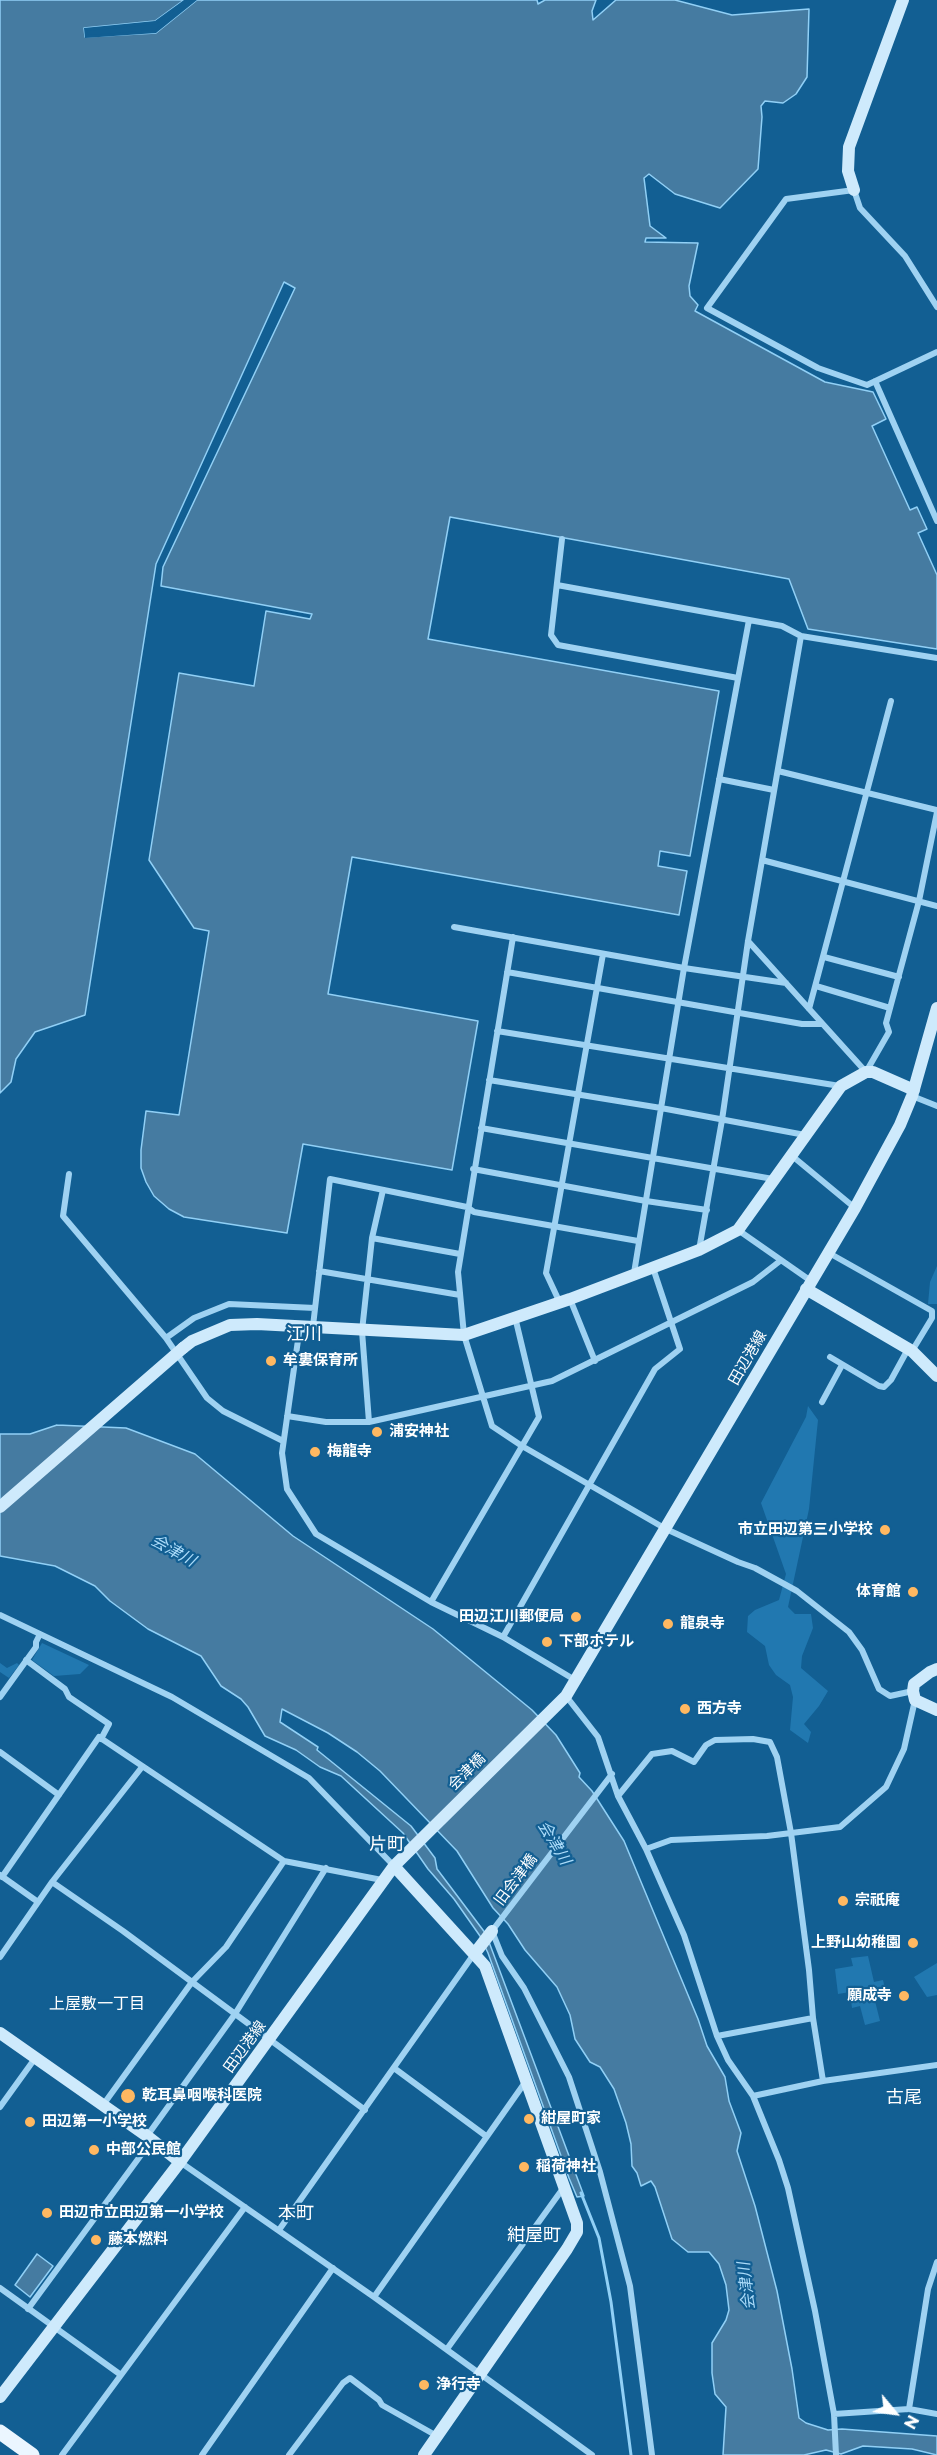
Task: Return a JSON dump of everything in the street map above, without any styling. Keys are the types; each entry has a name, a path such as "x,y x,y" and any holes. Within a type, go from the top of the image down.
{"main road":[{"path":"0,2432 32,2455"}],"street":[{"path":"903,0 849,147 848,171 860,208 905,256 937,308"},
{"path":"854,190 786,199 707,308 818,368 867,385 937,352"},
{"path":"875,381 937,521"},
{"path":"562,539 551,635 558,645 738,678"},
{"path":"556,585 782,626 801,636 937,658"},
{"path":"634,1274 684,968 749,620"},
{"path":"699,1250 722,1120 748,941 801,636"},
{"path":"809,1010 891,701"},
{"path":"778,771 937,811 919,901 886,1023 889,1032 866,1072"},
{"path":"719,779 774,790"},
{"path":"762,860 937,906"},
{"path":"454,927 684,968 786,983"},
{"path":"513,937 473,1169 458,1272 464,1335 492,1426 522,1446 666,1529 755,1568 797,1592 849,1632 862,1650 879,1689 890,1696 914,1696 937,1710"},
{"path":"748,941 866,1072"},
{"path":"595,1361 565,1301 546,1273 603,954"},
{"path":"824,957 899,977"},
{"path":"507,972 802,1024 822,1024"},
{"path":"816,986 890,1008"},
{"name":"田辺港線","path":"553,1708 566,1696 576,1681 855,1208 900,1125 913,1093 937,1008"},
{"path":"497,1031 841,1086"},
{"path":"0,1507 192,1341 230,1325 257,1324 464,1335 565,1301 699,1250 738,1230 841,1086 866,1072 873,1072 937,1106"},
{"path":"489,1080 661,1108 805,1136"},
{"path":"481,1128 773,1179"},
{"path":"791,1155 855,1208"},
{"path":"473,1169 707,1210"},
{"path":"69,1174 63,1216 166,1338 207,1398 223,1411 283,1442"},
{"path":"576,1681 503,1637 431,1602 315,1534 287,1489 282,1453 283,1442 306,1327 315,1308 330,1179 467,1207 474,1212 638,1241"},
{"path":"369,1422 362,1331 372,1238 383,1190"},
{"path":"738,1230 809,1285 910,1350 937,1376"},
{"path":"372,1238 460,1254"},
{"path":"828,1252 932,1311 932,1318 884,1387 830,1358"},
{"path":"287,1416 326,1422 369,1422 552,1381 753,1282 780,1261"},
{"path":"503,1637 655,1369 680,1349 653,1267"},
{"path":"319,1271 460,1295"},
{"path":"166,1338 194,1317 229,1304 315,1308"},
{"path":"431,1602 538,1417 515,1317"},
{"path":"822,1402 842,1365"},
{"path":"0,1615 172,1697 309,1778 398,1862 485,1966 577,2223 578,2232 424,2455"},
{"path":"0,1697 36,1647 40,1634"},
{"path":"26,1660 65,1689 69,1697 109,1724 101,1739"},
{"path":"646,1849 671,1840 767,1836 840,1827 886,1786 904,1749 914,1696 914,1684 937,1669"},
{"path":"566,1696 598,1737 618,1796 646,1849 684,1935 717,2037 728,2060 753,2096 788,2188 834,2414 836,2455"},
{"name":"会津橋","path":"398,1862 553,1708"},
{"path":"38,1902 1,1876 99,1737 284,1861 382,1880"},
{"path":"618,1796 652,1754 672,1751 694,1762 706,1745 715,1740 753,1738 770,1742 777,1757 791,1833 810,1970 813,2018 823,2081"},
{"path":"0,1752 59,1795"},
{"path":"0,1957 52,1882 142,1767"},
{"name":"旧会津橋","path":"492,1931 612,1774"},
{"path":"103,2105 192,1982 226,1947 284,1861"},
{"name":"田辺港線","path":"0,2397 180,2162 382,1880 398,1862"},
{"path":"28,2309 235,2014 326,1868"},
{"path":"52,1882 365,2110"},
{"path":"279,2230 492,1931"},
{"path":"492,1931 502,1956 524,1988 569,2077 600,2172 630,2286 652,2455"},
{"path":"717,2037 813,2018"},
{"path":"0,2033 36,2056 180,2162 374,2297 592,2455"},
{"path":"0,2107 36,2056"},
{"path":"753,2096 823,2081 937,2065"},
{"path":"394,2068 486,2136"},
{"path":"374,2297 527,2080"},
{"path":"447,2349 564,2186"},
{"path":"62,2455 245,2207"},
{"path":"909,2409 928,2289 937,2262"},
{"path":"201,2455 333,2268"},
{"path":"0,2288 121,2375"},
{"path":"289,2455 343,2383 350,2378 379,2400 382,2405 437,2436"},
{"path":"834,2414 909,2409 937,2414"}],"shaded area":[{"path":"937,1266 937,1304 928,1304 930,1282"},
{"path":"808,1406 818,1420 809,1509 788,1607 795,1614 811,1614 813,1628 802,1656 801,1668 828,1691 804,1724 811,1732 808,1743 790,1730 793,1697 790,1685 776,1675 769,1665 765,1646 747,1632 748,1616 755,1610 779,1600 786,1574 761,1503 806,1417"},
{"path":"42,1643 89,1665 80,1674 54,1676 32,1660"},
{"path":"0,1663 7,1668 17,1663 19,1665 9,1678 0,1672"},
{"path":"868,1956 874,1982 883,1980 887,1998 875,2001 880,2021 865,2025 860,2006 852,2008 850,1992 838,1994 835,1969 853,1966 851,1958"},
{"path":"937,1963 937,1995 927,1997 914,1977"}],"water":[{"path":"0,0 184,0 155,21 84,28 85,37 156,33 197,0 537,0 538,4 545,0 596,0 592,11 593,20 616,0 675,0 732,15 809,9 807,77 796,94 783,103 765,101 761,106 758,169 720,208 675,194 649,174 644,178 650,226 666,238 646,238 645,242 698,243 689,286 690,296 698,305 695,311 825,382 873,392 886,419 872,426 910,510 917,507 927,529 918,533 937,575 937,649 808,629 789,579 450,517 428,639 719,691 690,856 660,851 658,866 687,871 679,915 352,857 328,994 478,1021 452,1170 303,1144 287,1233 184,1217 169,1209 154,1196 141,1168 146,1111 179,1115 209,931 194,928 149,860 179,673 254,686 266,611 310,619 312,614 161,586 163,567 295,288 284,282 156,564 85,1015 35,1032 16,1059 11,1082 0,1093"},
{"name":"会津川","path":"57,1425 126,1428 195,1454 293,1536 433,1629 532,1710 556,1735 580,1773 579,1777 592,1791 624,1841 707,2046 725,2077 729,2101 741,2133 737,2151 755,2206 777,2291 799,2418 806,2423 828,2430 937,2436 937,2455 912,2449 863,2446 841,2454 826,2450 804,2455 723,2455 726,2407 715,2394 712,2373 712,2343 726,2320 729,2310 726,2285 719,2264 709,2252 688,2252 672,2239 655,2187 651,2181 641,2186 632,2166 631,2144 614,2089 600,2067 590,2062 575,2039 570,2015 557,1987 493,1908 457,1851 380,1771 357,1752 328,1733 282,1709 280,1722 318,1747 317,1750 411,1826 435,1858 437,1869 486,1934 584,2196 577,2197 569,2178 480,1936 403,1833 341,1776 320,1767 296,1750 265,1736 248,1707 241,1699 221,1686 201,1656 148,1629 110,1601 95,1586 55,1566 0,1556 0,1434 30,1434"},
{"path":"37,2254 53,2266 30,2297 15,2285"}],"pier":[{"path":"187,0 156,24 87,31 88,35 155,30 192,0 197,0 156,33 85,38 84,28 155,21"}],"waterway":[{"path":"581,2193 599,2238 611,2302 631,2455"}],"place":[{"name":"牟婁保育所","path":"271,1361"},
{"name":"浦安神社","path":"377,1432"},
{"name":"梅龍寺","path":"315,1452"},
{"name":"市立田辺第三小学校","path":"885,1530"},
{"name":"体育館","path":"913,1592"},
{"name":"田辺江川郵便局","path":"576,1617"},
{"name":"龍泉寺","path":"668,1624"},
{"name":"下部ホテル","path":"547,1642"},
{"name":"西方寺","path":"685,1709"},
{"name":"宗祇庵","path":"843,1901"},
{"name":"上野山幼稚園","path":"913,1943"},
{"name":"願成寺","path":"904,1996"},
{"name":"乾耳鼻咽喉科医院","path":"128,2096"},
{"name":"紺屋町家","path":"529,2119"},
{"name":"田辺第一小学校","path":"30,2122"},
{"name":"中部公民館","path":"94,2150"},
{"name":"稲荷神社","path":"524,2167"},
{"name":"田辺市立田辺第一小学校","path":"47,2213"},
{"name":"藤本燃料","path":"96,2240"},
{"name":"浄行寺","path":"424,2385"}],"district":[{"name":"江川","path":"304,1335"},
{"name":"片町","path":"387,1845"},
{"name":"上屋敷一丁目","path":"97,2004"},
{"name":"古尾","path":"904,2098"},
{"name":"本町","path":"296,2214"},
{"name":"紺屋町","path":"534,2236"}]}
